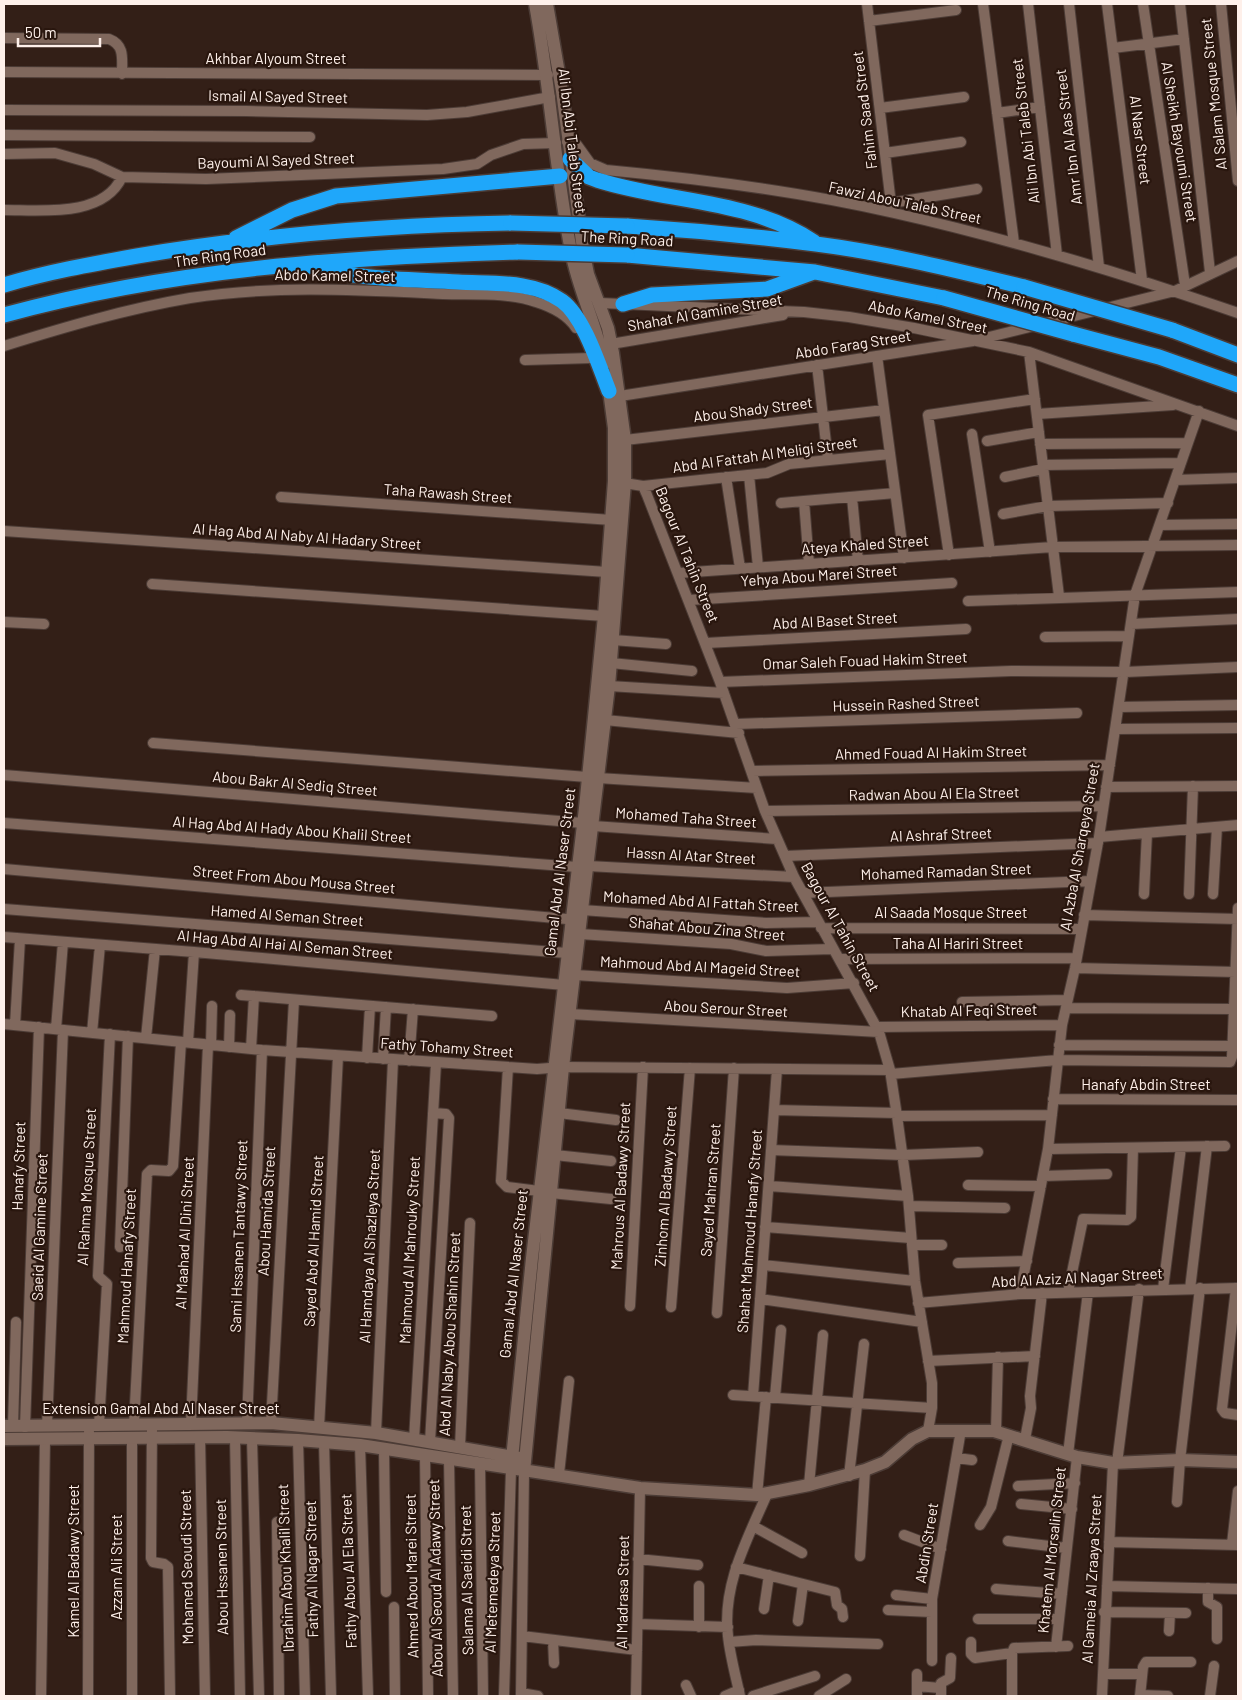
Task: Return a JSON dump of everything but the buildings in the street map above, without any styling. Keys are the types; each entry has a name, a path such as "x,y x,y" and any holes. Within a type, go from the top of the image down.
{"highway":[{"path":"570,159 584,173 597,180 705,202 776,220 818,244"},
{"path":"227,243 292,210 336,196 560,176"},
{"name":"The Ring Road","path":"4,285 104,262 227,243 361,228 511,223 627,226 707,231 818,244 952,270 1024,286 1172,330 1238,354"},
{"name":"The Ring Road","path":"4,315 133,286 228,271 302,263 407,255 518,252 627,255 815,272 944,298 1159,357 1238,385"},
{"path":"302,263 354,276 502,284 528,287 549,294 562,301 574,313 614,398"},
{"path":"623,304 652,295 767,289 815,272"}],"street":[{"name":"Ali Ibn Abi Taleb Street","path":"535,4 548,75 550,98 562,143 570,159 583,277"},
{"name":"Ali Ibn Abi Taleb Street","path":"547,4 562,91 560,176 566,228 583,277"},
{"name":"Fahim Saad Street","path":"867,4 892,207"},
{"path":"983,4 1014,243"},
{"name":"Ali Ibn Abi Taleb Street","path":"1028,4 1057,255"},
{"name":"Amr Ibn Al Aas Street","path":"1069,4 1099,267"},
{"name":"Al Nasr Street","path":"1107,4 1142,280"},
{"name":"Al Sheikh Bayoumi Street","path":"1144,4 1148,44 1186,285"},
{"path":"1180,4 1210,272"},
{"name":"Al Salam Mosque Street","path":"1220,4 1238,181"},
{"path":"869,22 956,10"},
{"path":"4,38 109,39 116,42 121,48 122,74"},
{"path":"1113,48 1184,39"},
{"name":"Akhbar Alyoum Street","path":"4,72 548,75"},
{"path":"880,108 964,97"},
{"name":"Ismail Al Sayed Street","path":"4,110 246,111 427,115 466,112 550,98"},
{"path":"997,113 1040,107"},
{"path":"4,135 310,137"},
{"path":"885,153 961,142"},
{"name":"Bayoumi Al Sayed Street","path":"122,177 206,179 443,169 477,164 491,155 522,144 562,143"},
{"name":"Fawzi Abou Taleb Street","path":"562,143 577,145 590,163 606,170 719,182 892,207 1142,280 1238,313"},
{"path":"4,154 55,153 94,164 122,177 117,188 79,209 4,210"},
{"path":"892,207 977,189"},
{"name":"Abdo Farag Street","path":"614,398 973,341 1175,291 1210,272 1238,261"},
{"name":"Gamal Abd Al Naser Street","path":"545,1192 554,1155 559,1113 558,1067 570,1014 580,934 578,916 593,778 607,572 612,520 620,482 611,344 600,303 583,277"},
{"name":"Gamal Abd Al Naser Street","path":"583,277 625,440 620,482 613,640 609,686 605,720 593,778"},
{"name":"Abdo Kamel Street","path":"4,346 96,318 152,305 233,293 315,288 518,297 535,301 563,314 572,322 614,398"},
{"name":"Abdo Kamel Street","path":"600,303 804,312 849,317 1029,352 1238,426"},
{"name":"Shahat Al Gamine Street","path":"611,344 804,312"},
{"path":"1029,352 1059,596"},
{"path":"877,356 904,558"},
{"path":"525,360 592,358"},
{"path":"817,366 828,460"},
{"path":"949,555 928,414 1035,399"},
{"path":"1037,414 1179,404"},
{"name":"Abou Shady Street","path":"625,440 884,410"},
{"name":"Al Azba Al Sharqeya Street","path":"1020,1294 1048,1149 1062,1025 1098,840 1125,672 1135,595 1199,412"},
{"path":"987,441 1039,432"},
{"path":"972,434 990,552"},
{"path":"1040,444 1187,443"},
{"name":"Abd Al Fattah Al Meligi Street","path":"643,486 767,473 789,464 890,454"},
{"path":"1005,477 1043,467 1181,463"},
{"path":"749,475 758,567"},
{"path":"726,477 740,568"},
{"path":"1175,480 1238,478"},
{"name":"Bagour Al Tahin Street","path":"620,482 643,486 706,643 765,811 777,839 794,877 832,949 854,983 878,1030 891,1072 903,1155 918,1303 932,1383 932,1408 928,1431"},
{"path":"781,503 896,493"},
{"name":"Taha Rawash Street","path":"281,497 612,520"},
{"path":"852,497 858,561"},
{"path":"804,501 809,564"},
{"path":"1003,514 1048,506 1168,503"},
{"path":"1160,525 1238,524"},
{"name":"Al Hag Abd Al Naby Al Hadary Street","path":"4,531 607,572"},
{"name":"Ateya Khaled Street","path":"679,573 1053,547 1238,545"},
{"name":"Yehya Abou Marei Street","path":"689,600 952,582"},
{"path":"152,584 604,616"},
{"path":"968,601 1059,596 1238,592"},
{"path":"1131,624 1238,619"},
{"path":"4,622 44,624"},
{"name":"Abd Al Baset Street","path":"706,643 966,629"},
{"path":"1045,637 1129,636"},
{"path":"613,640 666,644"},
{"path":"611,663 692,671"},
{"name":"Omar Saleh Fouad Hakim Street","path":"720,682 1011,671 1125,672 1238,667"},
{"path":"609,686 724,693"},
{"path":"1119,707 1238,705"},
{"name":"Hussein Rashed Street","path":"605,720 737,728 1078,713"},
{"path":"1116,729 1238,728"},
{"path":"153,743 593,778 757,788"},
{"name":"Ahmed Fouad Al Hakim Street","path":"752,771 1110,765"},
{"name":"Abou Bakr Al Sediq Street","path":"4,775 588,824"},
{"path":"1189,894 1193,786"},
{"path":"1106,787 1238,786"},
{"name":"Radwan Abou Al Ela Street","path":"765,811 1103,806"},
{"name":"Al Hag Abd Al Hady Abou Khalil Street","path":"4,823 582,867"},
{"name":"Mohamed Taha Street","path":"588,824 777,839"},
{"name":"Al Ashraf Street","path":"785,856 1098,840 1147,833 1238,825"},
{"path":"1213,894 1216,827"},
{"path":"1144,894 1147,833"},
{"name":"Hassn Al Atar Street","path":"582,867 794,877"},
{"name":"Street From Abou Mousa Street","path":"4,869 578,916"},
{"name":"Mohamed Ramadan Street","path":"803,893 1091,881"},
{"path":"1060,1045 1233,1046 1238,908"},
{"name":"Hamed Al Seman Street","path":"4,910 567,953"},
{"path":"1084,915 1238,919"},
{"name":"Gamal Abd Al Naser Street","path":"511,1463 538,1259 558,1067 567,953 578,916"},
{"name":"Mohamed Abd Al Fattah Street","path":"578,916 820,925"},
{"name":"Al Saada Mosque Street","path":"820,925 1081,929"},
{"name":"Shahat Abou Zina Street","path":"580,934 731,944 766,951 832,949"},
{"name":"Al Hag Abd Al Hai Al Seman Street","path":"4,938 194,952 564,985"},
{"path":"15,1025 20,938"},
{"name":"Saeid Al Gamine Street","path":"47,1426 59,1029 64,942"},
{"path":"92,1033 100,945"},
{"path":"146,1038 155,949"},
{"path":"184,1042 194,952"},
{"name":"Taha Al Hariri Street","path":"839,959 1075,963 1236,972"},
{"name":"Mahmoud Abd Al Mageid Street","path":"575,975 786,988 854,983"},
{"path":"242,995 492,1016"},
{"path":"251,1049 254,996"},
{"name":"Abou Hamida Street","path":"271,1423 294,1000"},
{"path":"962,1002 1234,1009"},
{"name":"Al Maahad Al Dini Street","path":"191,1423 212,1006"},
{"path":"367,1058 370,1006"},
{"name":"Al Hamdaya Al Shazleya Street","path":"376,1433 388,1059 386,1007"},
{"path":"409,1061 413,1009"},
{"name":"Abou Serour Street","path":"570,1014 878,1030"},
{"path":"229,1047 230,1015"},
{"name":"Fathy Tohamy Street","path":"4,1024 262,1050 508,1068 734,1068 891,1072 1058,1060 1226,1062 1231,1061 1233,1046"},
{"name":"Khatab Al Feqi Street","path":"878,1030 1062,1025"},
{"name":"Hanafy Street","path":"14,1426 39,1027"},
{"name":"Al Rahma Mosque Street","path":"94,1425 107,1284 98,1276 110,1034"},
{"path":"120,1247 128,1036"},
{"name":"Mahmoud Hanafy Street","path":"134,1424 147,1174 151,1170 169,1170 173,1166 184,1042"},
{"name":"Sami Hssanen Tantawy Street","path":"247,1423 262,1050"},
{"name":"Sayed Abd Al Hamid Street","path":"319,1428 338,1056"},
{"name":"Mahmoud Al Mahrouky Street","path":"414,1440 436,1063"},
{"path":"508,1068 501,1181 506,1187 610,1199"},
{"name":"Mahrous Al Badawy Street","path":"630,1306 643,1068"},
{"name":"Zinhom Al Badawy Street","path":"671,1307 690,1068"},
{"name":"Sayed Mahran Street","path":"717,1313 734,1068"},
{"name":"Shahat Mahmoud Hanafy Street","path":"753,1396 777,1069"},
{"name":"Hanafy Abdin Street","path":"1053,1099 1238,1100"},
{"path":"774,1110 897,1115 1052,1114"},
{"path":"430,1442 449,1118 446,1114 433,1113"},
{"path":"559,1113 616,1120"},
{"path":"1178,1502 1207,1146"},
{"path":"1048,1149 1225,1146"},
{"path":"1163,1289 1181,1147"},
{"path":"1068,1292 1083,1219 1127,1220 1131,1217 1133,1148"},
{"path":"771,1150 903,1155 978,1152"},
{"path":"554,1155 611,1160"},
{"path":"968,1185 1042,1181 1107,1174"},
{"path":"769,1186 908,1201 1005,1208"},
{"name":"Abd Al Naby Abou Shahin Street","path":"460,1447 470,1223"},
{"path":"766,1227 942,1245"},
{"name":"Gamal Abd Al Naser Street","path":"525,1465 538,1259"},
{"path":"958,1262 1026,1261"},
{"path":"763,1264 915,1280"},
{"path":"1237,1288 1222,1409 1225,1413 1238,1415"},
{"name":"Abd Al Aziz Al Nagar Street","path":"918,1303 1020,1294 1139,1289 1237,1288"},
{"name":"Al Gameia Al Zraaya Street","path":"1102,1696 1104,1612 1115,1463 1139,1289"},
{"name":"Khatem Al Morsalin Street","path":"1056,1647 1075,1483 1073,1455 1088,1292"},
{"path":"1025,1439 1032,1408 1030,1396 1042,1293"},
{"path":"760,1298 922,1322"},
{"path":"14,1426 16,1322"},
{"path":"725,1696 740,1693 729,1642 729,1593 736,1567 753,1526 762,1494 771,1397 781,1330"},
{"path":"809,1486 824,1335"},
{"path":"849,1476 864,1344"},
{"path":"928,1361 1035,1356"},
{"path":"996,1431 998,1358"},
{"path":"559,1474 569,1381"},
{"path":"733,1395 858,1401 932,1408"},
{"name":"Extension Gamal Abd Al Naser Street","path":"14,1426 271,1423 376,1433 460,1447 511,1463"},
{"name":"Kamel Al Badawy Street","path":"88,1696 89,1439 94,1425"},
{"path":"152,1425 151,1558 154,1563 164,1564 168,1569 170,1696"},
{"path":"525,1465 541,1471 640,1488 762,1494 809,1486 849,1476 885,1462 912,1439 928,1431 961,1430 996,1431 1073,1455 1115,1463 1180,1460 1238,1462"},
{"name":"Abdin Street","path":"932,1661 932,1599 943,1526 961,1430"},
{"path":"980,1525 991,1507 999,1482 1009,1435"},
{"name":"Mohamed Seoudi Street","path":"200,1437 205,1696"},
{"name":"Extension Gamal Abd Al Naser Street","path":"4,1439 235,1437 298,1440 360,1445 480,1463 525,1465"},
{"name":"Abou Hssanen Street","path":"235,1437 240,1696"},
{"name":"Azzam Ali Street","path":"132,1438 132,1696"},
{"path":"41,1696 45,1439"},
{"path":"252,1439 259,1696"},
{"name":"Ibrahim Abou Khalil Street","path":"298,1440 305,1696"},
{"name":"Fathy Al Nagar Street","path":"324,1442 331,1696"},
{"name":"Fathy Abou Al Ela Street","path":"360,1445 368,1696"},
{"path":"384,1449 386,1592"},
{"name":"Ahmed Abou Marei Street","path":"425,1455 428,1696"},
{"path":"957,1458 972,1460"},
{"name":"Abou Al Seoud Al Adawy Street","path":"449,1459 453,1696"},
{"name":"Salama Al Saeidi Street","path":"480,1463 483,1696"},
{"name":"Al Metemedeya Street","path":"502,1696 511,1463"},
{"name":"Al Metemedeya Street","path":"521,1694 525,1465"},
{"path":"860,1556 865,1470"},
{"path":"1018,1486 1075,1483"},
{"name":"Al Madrasa Street","path":"636,1696 640,1488"},
{"path":"1109,1542 1235,1545 1238,1491"},
{"path":"1021,1504 1072,1509"},
{"path":"277,1522 279,1696"},
{"path":"753,1526 802,1553"},
{"path":"904,1535 941,1549"},
{"path":"1008,1541 1066,1548"},
{"path":"638,1559 698,1565"},
{"path":"736,1567 835,1592 837,1605 842,1610 843,1617"},
{"path":"764,1609 769,1575"},
{"path":"798,1621 803,1584"},
{"path":"699,1586 699,1627"},
{"path":"1107,1586 1238,1589"},
{"path":"1208,1588 1208,1602 1217,1607 1217,1639"},
{"path":"996,1589 1062,1594"},
{"path":"896,1595 932,1599"},
{"path":"394,1607 395,1696"},
{"path":"888,1610 932,1612"},
{"path":"1104,1612 1186,1613"},
{"path":"1169,1631 1170,1612"},
{"path":"978,1619 1059,1619"},
{"path":"638,1624 728,1627"},
{"path":"522,1636 637,1650"},
{"path":"553,1640 554,1663"},
{"path":"729,1642 756,1640 878,1644"},
{"path":"971,1642 971,1654 975,1658 1012,1653 1017,1648 1068,1646"},
{"path":"1012,1653 1012,1696"},
{"path":"917,1674 917,1691 940,1692 941,1683 950,1678 951,1658"},
{"path":"1168,1696 1140,1696 1144,1665 1149,1661 1191,1662"},
{"path":"1210,1696 1214,1666"},
{"path":"1103,1674 1142,1674"},
{"path":"753,1696 815,1676"},
{"path":"819,1696 846,1680"},
{"path":"686,1684 691,1696"},
{"path":"521,1694 538,1696"}]}
